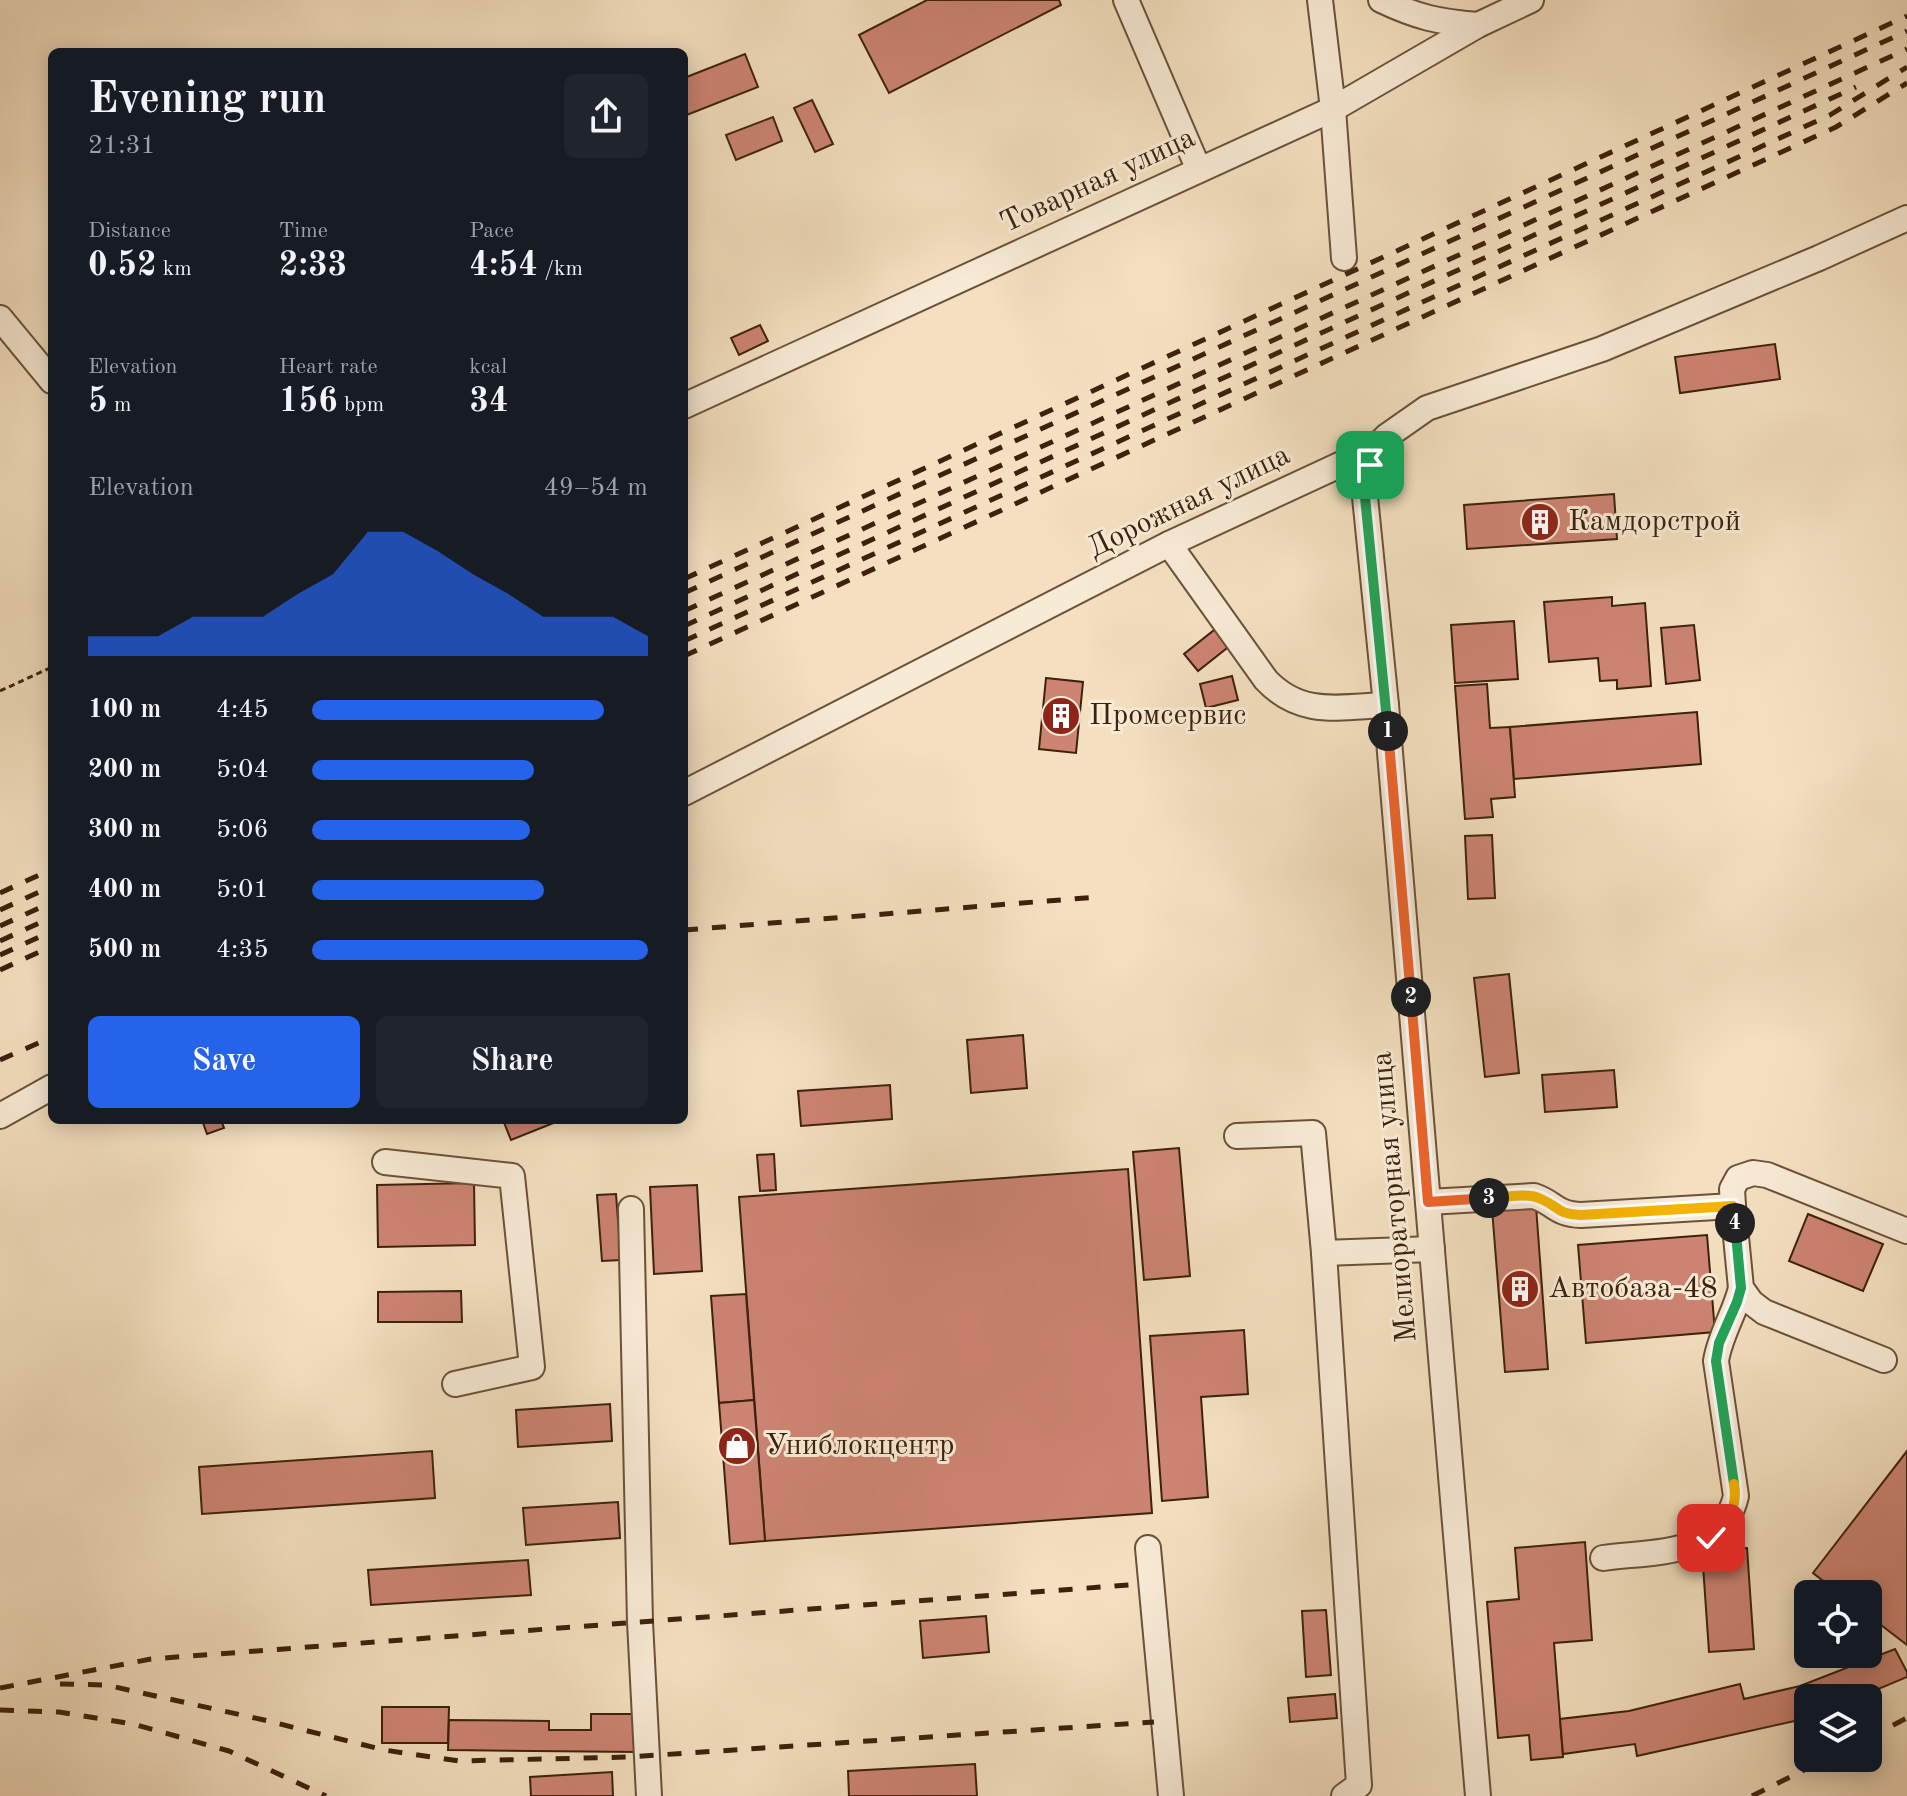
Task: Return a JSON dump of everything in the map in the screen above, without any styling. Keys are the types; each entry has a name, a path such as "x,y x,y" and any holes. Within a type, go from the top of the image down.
{"street":[{"path":"1126,0 1199,170"},
{"path":"1381,0 1438,22 1478,25"},
{"name":"Товарная улица","path":"688,404 1333,109 1478,25 1531,0"},
{"path":"1323,6 1344,258"},
{"name":"Дорожная улица","path":"688,791 1169,544 1374,449 1427,408 1602,349 1907,218"},
{"path":"0,318 48,376"},
{"name":"Мелиораторная улица","path":"1374,449 1365,497 1386,705 1478,1796"},
{"path":"1169,544 1266,680 1285,697 1321,707 1386,705"},
{"path":"0,1116 48,1089"},
{"path":"1237,1136 1313,1133 1324,1253 1359,1785 1344,1796"},
{"path":"385,1162 512,1176 532,1367 455,1384"},
{"path":"1603,1558 1688,1546 1711,1538 1732,1514 1736,1496 1716,1361 1719,1343 1741,1288 1732,1189 1738,1178 1753,1173 1767,1175 1907,1231"},
{"path":"1428,1202 1534,1196 1563,1214 1581,1215 1733,1206"},
{"path":"631,1209 640,1622 649,1796"},
{"path":"1324,1253 1432,1249"},
{"path":"1741,1288 1751,1302 1764,1312 1884,1360"},
{"path":"1148,1548 1171,1796"}],"path":[{"path":"0,691 48,669"}],"building":[{"path":"927,0 1059,0 1061,5 889,93 859,35"},
{"path":"745,54 758,87 688,114 688,76"},
{"path":"812,100 833,144 815,152 794,108"},
{"path":"773,117 782,141 736,160 726,135"},
{"path":"760,325 768,341 739,355 731,338"},
{"path":"1775,344 1780,379 1680,393 1675,357"},
{"name":"Камдорстрой","path":"1614,494 1617,539 1467,549 1464,505"},
{"path":"1612,597 1612,606 1645,603 1651,686 1617,689 1617,680 1600,681 1598,658 1549,662 1544,602"},
{"path":"1233,615 1246,633 1198,671 1184,654"},
{"path":"1514,621 1518,679 1455,683 1451,625"},
{"path":"1694,625 1700,680 1666,684 1661,628"},
{"path":"1232,676 1238,700 1206,708 1200,684"},
{"name":"Промсервис","path":"1046,678 1083,682 1076,753 1039,749"},
{"path":"1487,684 1490,728 1510,727 1515,797 1491,799 1493,817 1465,819 1455,686"},
{"path":"1697,712 1701,764 1514,779 1510,727"},
{"path":"1492,835 1495,898 1468,899 1465,836"},
{"path":"1509,974 1519,1073 1485,1077 1474,978"},
{"path":"1023,1035 1027,1088 971,1093 967,1040"},
{"path":"1614,1070 1617,1107 1545,1112 1542,1075"},
{"path":"890,1085 892,1119 801,1126 798,1091"},
{"path":"203,1124 222,1124 224,1128 207,1134"},
{"path":"505,1124 551,1124 511,1140"},
{"path":"1179,1148 1190,1276 1144,1280 1133,1152"},
{"path":"774,1154 776,1190 760,1191 757,1155"},
{"path":"1128,1169 1152,1513 765,1541 739,1197"},
{"path":"474,1183 475,1245 378,1247 377,1185"},
{"path":"697,1185 702,1271 654,1274 650,1187"},
{"path":"616,1194 621,1260 602,1261 597,1195"},
{"name":"Автобаза-48","path":"1536,1206 1548,1369 1505,1372 1492,1209"},
{"path":"1808,1214 1883,1244 1863,1291 1789,1261"},
{"path":"1707,1235 1715,1332 1586,1343 1578,1245"},
{"path":"461,1291 462,1322 378,1322 378,1292"},
{"path":"746,1294 754,1400 719,1403 711,1296"},
{"path":"1244,1330 1248,1394 1201,1397 1208,1497 1162,1501 1150,1336"},
{"path":"754,1400 765,1541 730,1544 719,1403"},
{"path":"610,1404 612,1441 518,1447 516,1410"},
{"path":"432,1451 435,1498 202,1514 199,1467"},
{"path":"1907,1451 1907,1645 1882,1626 1882,1580 1822,1580 1813,1573"},
{"path":"618,1502 620,1538 526,1545 523,1508"},
{"path":"1585,1542 1592,1640 1554,1643 1563,1757 1531,1760 1529,1735 1498,1738 1487,1602 1519,1599 1515,1548"},
{"path":"1747,1548 1754,1649 1709,1652 1702,1551"},
{"path":"528,1560 531,1595 371,1605 368,1570"},
{"path":"1326,1610 1331,1675 1306,1677 1302,1611"},
{"path":"986,1616 989,1652 923,1658 920,1621"},
{"path":"1895,1649 1907,1677 1882,1688 1882,1684 1805,1684 1846,1668 1882,1668 1882,1654"},
{"path":"1740,1684 1744,1699 1794,1687 1794,1721 1637,1756 1635,1744 1563,1754 1560,1719 1629,1711"},
{"path":"1335,1694 1337,1718 1290,1722 1288,1698"},
{"path":"382,1707 449,1707 448,1743 382,1743"},
{"path":"591,1714 639,1714 638,1752 448,1750 449,1720 549,1721 549,1730 591,1730"},
{"path":"975,1764 977,1796 849,1796 848,1771"},
{"path":"612,1772 613,1796 531,1796 530,1777"}],"railway":[{"path":"688,577 1907,16"},
{"path":"688,591 1907,31"},
{"path":"688,609 1907,49"},
{"path":"688,639 1830,115 1907,67"},
{"path":"688,654 1836,127 1907,83"},
{"path":"688,624 1856,87"},
{"path":"0,893 48,871"},
{"path":"0,910 48,888"},
{"path":"688,930 1097,897"},
{"path":"0,926 48,904"},
{"path":"0,941 48,919"},
{"path":"0,955 48,933"},
{"path":"0,970 48,948"},
{"path":"0,1060 48,1039"},
{"path":"0,1688 151,1659 1141,1584"},
{"path":"60,1684 106,1685 384,1750 459,1761 628,1757 1154,1722"},
{"path":"0,1710 59,1712 133,1724 229,1751 326,1796"},
{"path":"1882,1731 1907,1718"},
{"path":"1752,1796 1800,1772"}],"place":[{"name":"Камдорстрой","path":"1540,522"},
{"name":"Промсервис","path":"1061,716"},
{"name":"Автобаза-48","path":"1520,1289"},
{"name":"Униблокцентр","path":"737,1446"}],"route":[{"path":"1370,465 1365,497 1386,705 1428,1202 1534,1196 1563,1214 1581,1215 1733,1206 1741,1288 1719,1343 1716,1361 1736,1496 1732,1514 1711,1538"}]}
